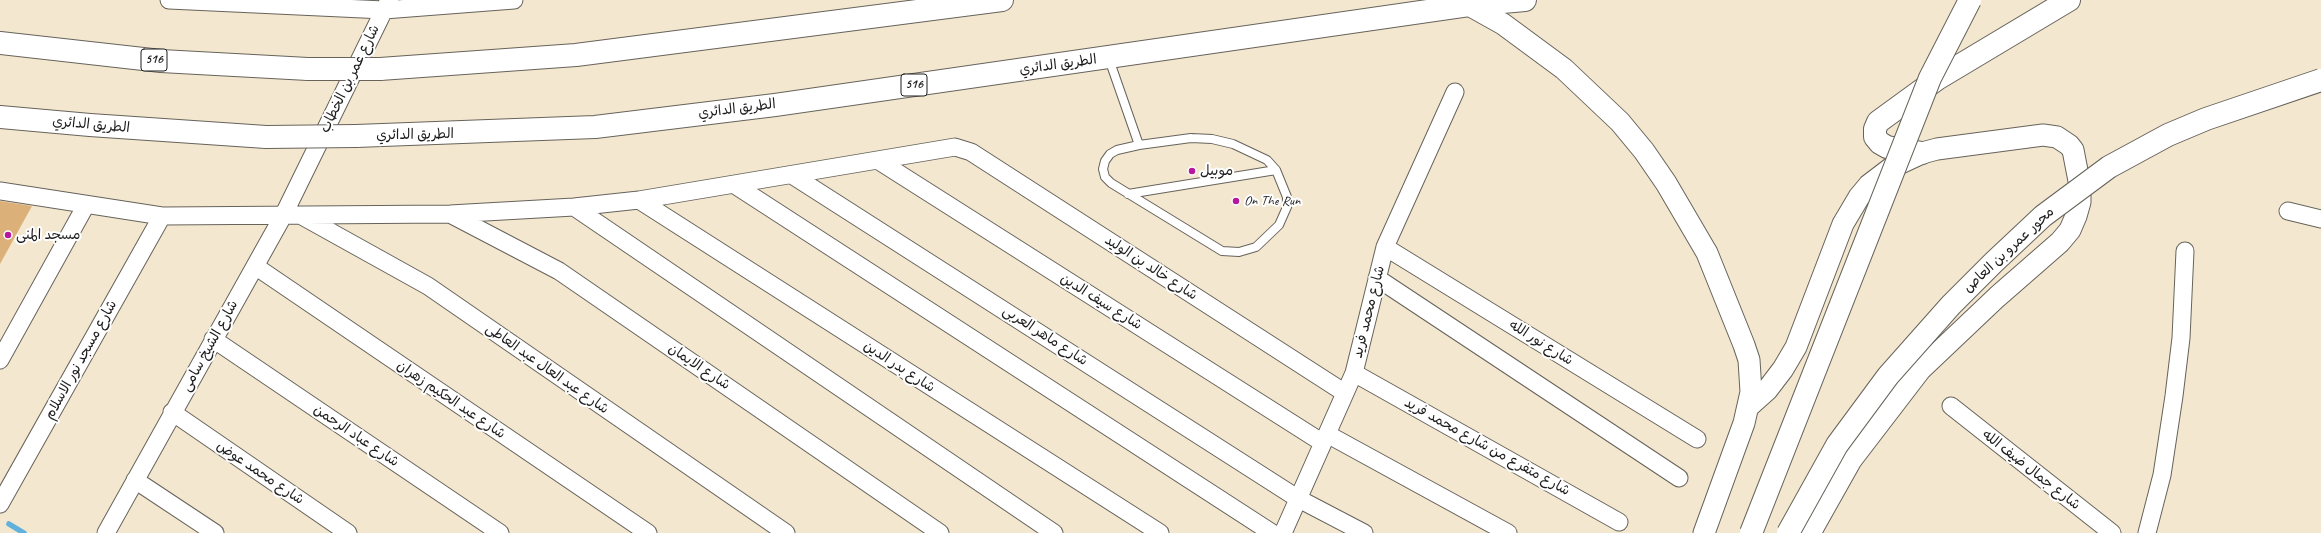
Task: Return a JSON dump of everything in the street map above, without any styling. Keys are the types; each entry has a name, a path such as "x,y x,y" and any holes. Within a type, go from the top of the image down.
{"main road":[{"name":"516","path":"0,43 161,61 308,69 380,69 576,55 1002,0"},
{"name":"الطريق الدائري","path":"0,117 90,126 266,137 356,136 595,127 775,105 1108,58 1474,2 1525,0"},
{"path":"1751,533 1930,78 1970,0"},
{"path":"1922,153 1887,147 1880,143 1875,137 1875,129 1878,122 1938,79 2069,0"},
{"name":"محور عمرو بن العاص","path":"1788,533 1837,445 1888,376 1951,305 2043,216 2109,167 2168,135 2206,119 2321,80"}],"street":[{"path":"169,0 386,5 514,0"},
{"path":"1474,2 1534,46 1593,95 1644,151 1666,183 1707,252 1744,344 1750,376 1748,407 1704,533"},
{"name":"شارع عمر بن الخطاب","path":"311,157 386,5"},
{"name":"شارع محمد فريد","path":"1283,533 1297,498 1354,373 1385,247 1455,92"},
{"path":"1748,407 1771,384 1796,348 1843,224 1859,197 1869,185 1894,166 1922,153 2043,134 2057,137 2073,150 2080,186 2076,216 2070,230 2060,242 1997,297 1920,370 1879,420 1851,460 1810,533"},
{"name":"شارع خالد بن الوليد","path":"879,160 955,147 971,152 1345,393"},
{"name":"شارع الشيخ سامى","path":"106,533 172,412 283,216 311,157"},
{"path":"0,191 162,216 450,214 574,207 638,200 879,160"},
{"name":"شارع سيف الدين","path":"879,160 1325,439 1508,533"},
{"name":"شارع ماهر العربى","path":"792,175 1297,498 1364,533"},
{"path":"735,185 1272,533"},
{"name":"شارع بدر الدين","path":"638,200 1160,533"},
{"path":"0,360 86,205"},
{"path":"574,207 1054,533"},
{"path":"2288,212 2321,219"},
{"name":"شارع الايمان","path":"450,214 558,271 940,533"},
{"name":"شارع مسجد نور الاسلام","path":"0,504 162,216"},
{"name":"شارع عبد العال عبد العاطى","path":"301,216 428,286 786,533"},
{"name":"شارع نور الله","path":"1385,247 1697,439"},
{"path":"2147,533 2162,475 2181,338 2185,251"},
{"name":"شارع عبد الحكيم زهران","path":"255,266 648,533"},
{"path":"1377,278 1679,478"},
{"name":"شارع عباد الرحمن","path":"213,339 500,533"},
{"name":"شارع متفرع من شارع محمد فريد","path":"1354,373 1619,522"},
{"name":"شارع جمال ضيف الله","path":"1951,406 2112,533"},
{"name":"شارع محمد عوض","path":"172,412 348,533"},
{"path":"135,480 215,533"}],"lane":[{"path":"1108,58 1140,145"},
{"path":"1191,138 1212,139 1233,144 1261,157 1276,170 1287,197 1284,217 1262,241 1248,250 1240,252 1222,251 1128,194 1111,183 1105,177 1103,169 1105,161 1110,154 1117,150 1140,145 1191,138"},
{"path":"1128,194 1276,170"}],"building":[{"name":"مسجد المنى","path":"0,201 32,206 0,264"}],"waterway":[{"path":"9,524 24,533"}],"place":[{"name":"موبيل","path":"1192,171"},
{"name":"On The Run","path":"1236,201"},
{"name":"مسجد المنى","path":"8,235"}]}
